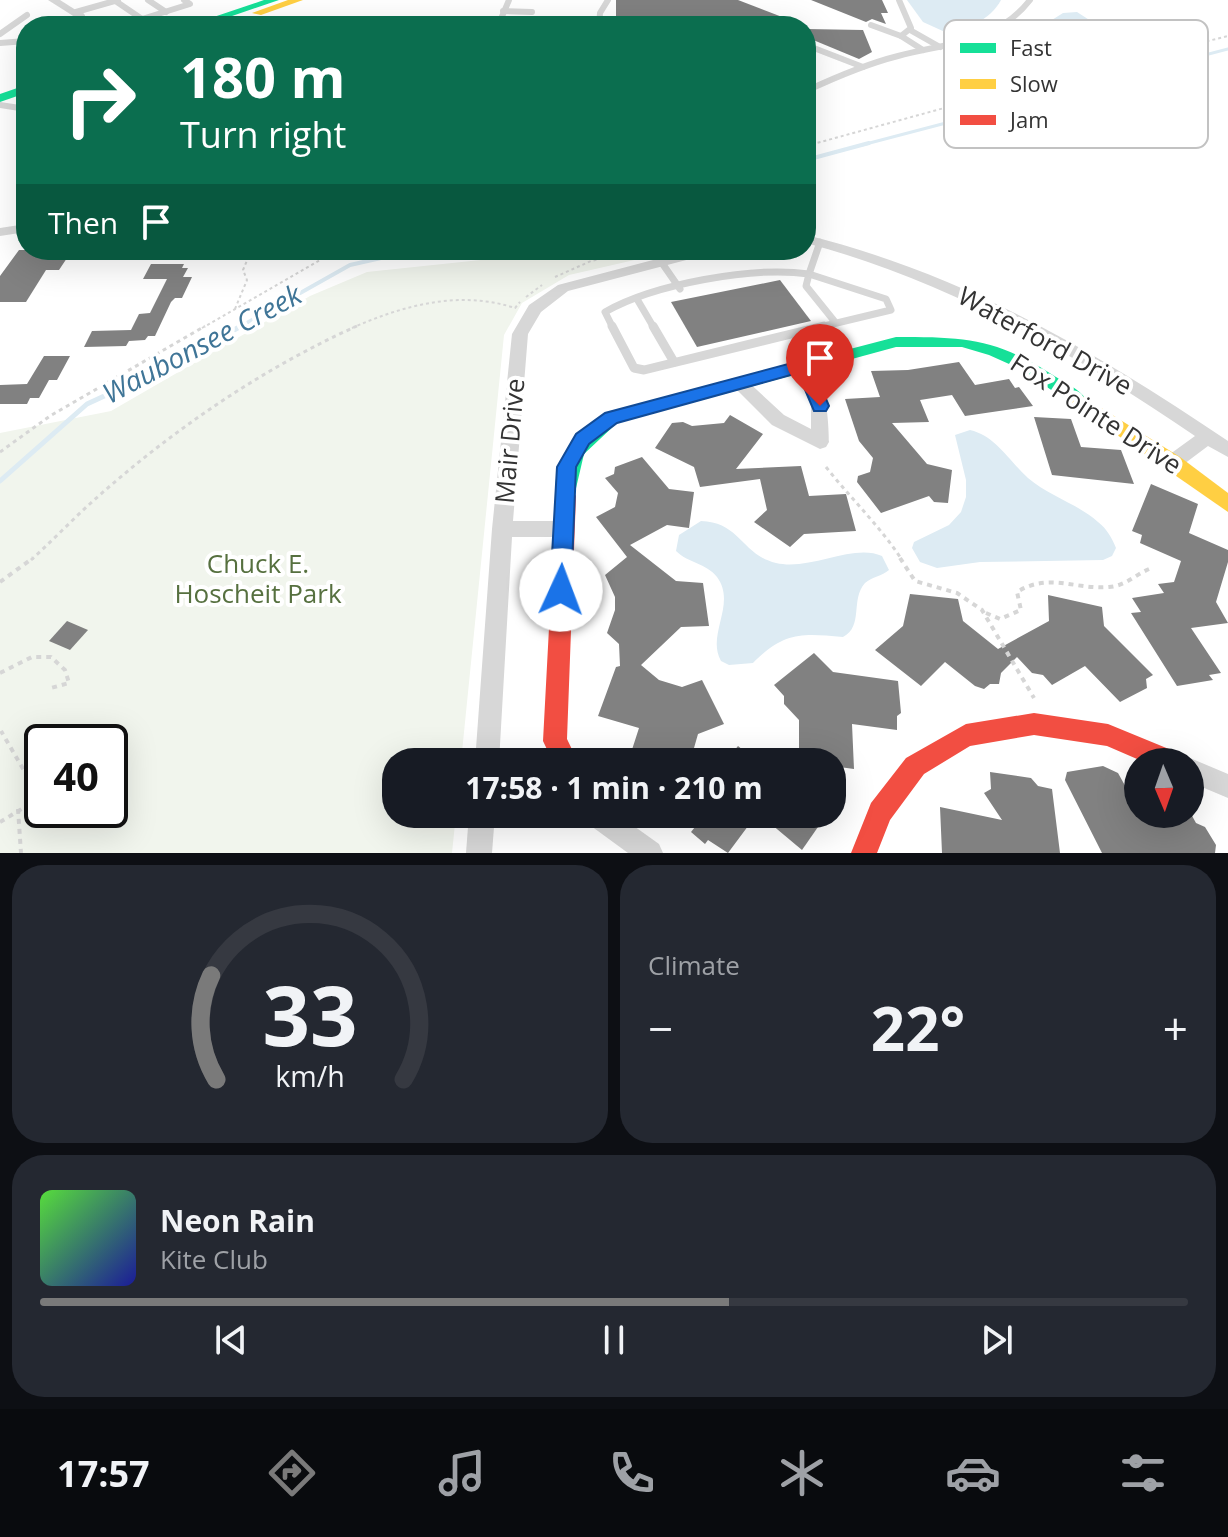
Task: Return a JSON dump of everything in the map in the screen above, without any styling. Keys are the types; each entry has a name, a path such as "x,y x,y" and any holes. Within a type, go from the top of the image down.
{"street":[{"path":"53,0 82,16"},
{"path":"224,16 274,0"},
{"path":"249,16 298,0"},
{"name":"Waterford Drive","path":"816,242 886,261 994,310 1101,368 1228,450"},
{"name":"Mair Drive","path":"488,748 502,529 520,334 547,298 563,288 673,260"},
{"name":"Fox Pointe Drive","path":"559,748 555,741 567,467 583,439 611,418 896,342 962,342 995,351 1024,364 1173,462 1228,504"},
{"path":"738,382 778,420 820,442 820,406 803,366"},
{"path":"1173,462 1208,436"},
{"path":"502,529 563,529"},
{"path":"864,853 880,812 915,766 966,735 1034,724 1108,735 1139,748"},
{"path":"1204,776 1228,786"},
{"path":"479,853 481,828"},
{"path":"615,828 650,853"}],"lane":[{"path":"74,16 116,0 138,16"},
{"path":"148,0 166,12"},
{"path":"152,16 190,4 184,0"},
{"path":"501,16 509,0"},
{"path":"899,0 911,23 910,30 901,36"},
{"path":"1011,20 1030,0"},
{"path":"503,11 532,12"},
{"path":"871,25 901,36 923,50"},
{"path":"910,30 940,47"},
{"path":"816,87 863,67 944,46"},
{"path":"816,49 863,67"},
{"path":"0,105 6,102"},
{"path":"811,260 806,286 835,322"},
{"path":"662,263 680,289"},
{"path":"778,271 809,274 886,299 891,310 644,370 634,368 605,312 609,307 680,289 747,273 778,271"},
{"path":"637,299 674,362"}],"path":[{"path":"1208,41 1228,36"},
{"path":"816,143 944,108"},
{"path":"234,311 247,280 243,270 247,260"},
{"path":"0,452 50,416 321,260"},
{"path":"0,582 106,490 202,415 279,365 398,310 440,300 469,299 515,308 529,293 568,269 602,260"},
{"path":"826,467 859,509 883,531 915,581 957,593 1000,619 1021,610 1017,592 1027,583 1039,580 1113,586 1121,585 1149,569"},
{"path":"983,611 1034,698"},
{"path":"0,673 28,657 59,660 66,666 69,683 51,688"},
{"path":"0,822 40,798 1,731"},
{"path":"18,809 21,853"}],"green space":[{"name":"Chuck E. Hoscheit Park","path":"481,260 634,260 569,275 522,303 504,335 462,748 382,748 382,828 455,828 452,853 0,853 0,433 111,411 310,296 367,272"}],"shaded area":[{"path":"907,0 1001,0 981,20 944,20 944,32 923,22"},
{"path":"1077,12 1089,20 1052,20 1063,13"},
{"path":"970,430 995,443 1036,484 1082,510 1101,525 1116,548 1112,556 1103,560 980,562 937,568 920,562 912,548 914,542 949,525 961,512 966,497 966,480 955,435"},
{"path":"701,521 724,527 755,553 776,563 803,563 871,553 882,556 889,570 865,583 858,597 853,626 843,637 794,637 774,645 753,663 729,665 721,661 717,651 724,598 722,587 713,572 676,551 679,535"}],"building":[{"path":"616,0 738,0 780,16 616,16"},
{"path":"811,0 882,0 888,13 881,13 886,24 872,19 866,22"},
{"path":"816,29 863,30 872,52 859,59 816,41"},
{"path":"16,254 16,260 66,260 59,270 46,270 26,302 0,302 0,276"},
{"path":"151,264 184,264 182,268 188,268 183,277 192,277 182,298 171,302 155,336 129,341 126,346 84,347 92,331 131,330 139,314 150,313 167,279 143,279"},
{"path":"780,280 811,321 697,347 671,302"},
{"path":"44,356 70,356 57,380 49,380 39,398 30,398 27,404 0,404 0,385 27,384"},
{"path":"959,362 975,385 1009,379 1033,406 965,416 952,395 920,400 929,422 892,423 927,464 952,470 948,503 934,502 929,496 881,513 857,482 858,476 870,472 873,458 859,441 845,399 880,397 871,371 908,370"},
{"path":"730,415 763,434 736,469 801,466 809,496 846,494 856,531 804,534 790,547 754,522 767,510 760,479 700,487 694,467 655,448 672,423 683,422 692,426 724,423"},
{"path":"1034,417 1071,419 1081,447 1121,450 1134,484 1052,475"},
{"path":"642,457 669,489 694,492 689,528 667,525 630,545 676,581 703,583 709,626 681,627 641,665 659,680 682,687 702,680 724,724 698,734 694,748 633,748 639,728 598,716 616,667 620,666 619,644 607,633 615,610 615,597 605,575 627,557 596,517 615,507 618,493 605,478 614,474 615,467"},
{"path":"1151,484 1198,504 1189,533 1228,550 1228,562 1216,602 1228,623 1191,628 1221,673 1209,675 1213,680 1177,686 1131,613 1141,612 1132,598 1164,593 1158,584 1174,582 1181,561 1140,543 1142,535 1132,531"},
{"path":"910,594 958,599 963,621 998,649 1049,621 1048,595 1102,607 1104,626 1153,675 1146,679 1147,688 1120,702 1085,666 1052,685 1043,675 1032,673 1017,657 1001,673 999,684 990,684 984,689 975,686 945,662 921,686 875,650 903,626"},
{"path":"67,621 88,630 70,650 49,641"},
{"path":"814,653 833,672 898,681 901,713 897,716 897,730 852,724 854,769 846,768 846,748 799,748 799,720 784,704 784,696 774,685"},
{"path":"1103,766 1118,773 1124,784 1124,828 1204,827 1216,845 1215,853 1102,853 1065,780 1067,772"},
{"path":"990,772 1031,778 1038,786 1052,789 1060,853 942,853 940,807 1002,820 984,793 991,789"},
{"path":"694,828 747,828 728,853 708,840 705,844 691,832"},
{"path":"776,828 817,828 802,850"}],"waterway":[{"name":"Waubonsee Creek","path":"1208,54 1228,49"},
{"name":"Waubonsee Creek","path":"862,145 944,123"},
{"name":"Waubonsee Creek","path":"816,157 869,143"},
{"name":"Waubonsee Creek","path":"238,328 350,265 372,260"},
{"name":"Waubonsee Creek","path":"0,481 87,404 178,362 241,326"}],"traffic: fast":[{"path":"224,16 274,0"},
{"path":"0,98 16,92"},
{"path":"566,496 572,459 590,435 611,418 896,342 962,342 995,351 1024,364 1077,399"}],"traffic: slow":[{"path":"257,13 298,0"},
{"path":"1077,399 1173,462 1228,504"}],"traffic: jam":[{"path":"559,748 555,741 566,496"},
{"path":"864,853 880,812 915,766 966,735 1034,724 1108,735 1139,748"}],"route":[{"path":"561,590 567,467 583,439 611,418 803,366 820,406"}]}
